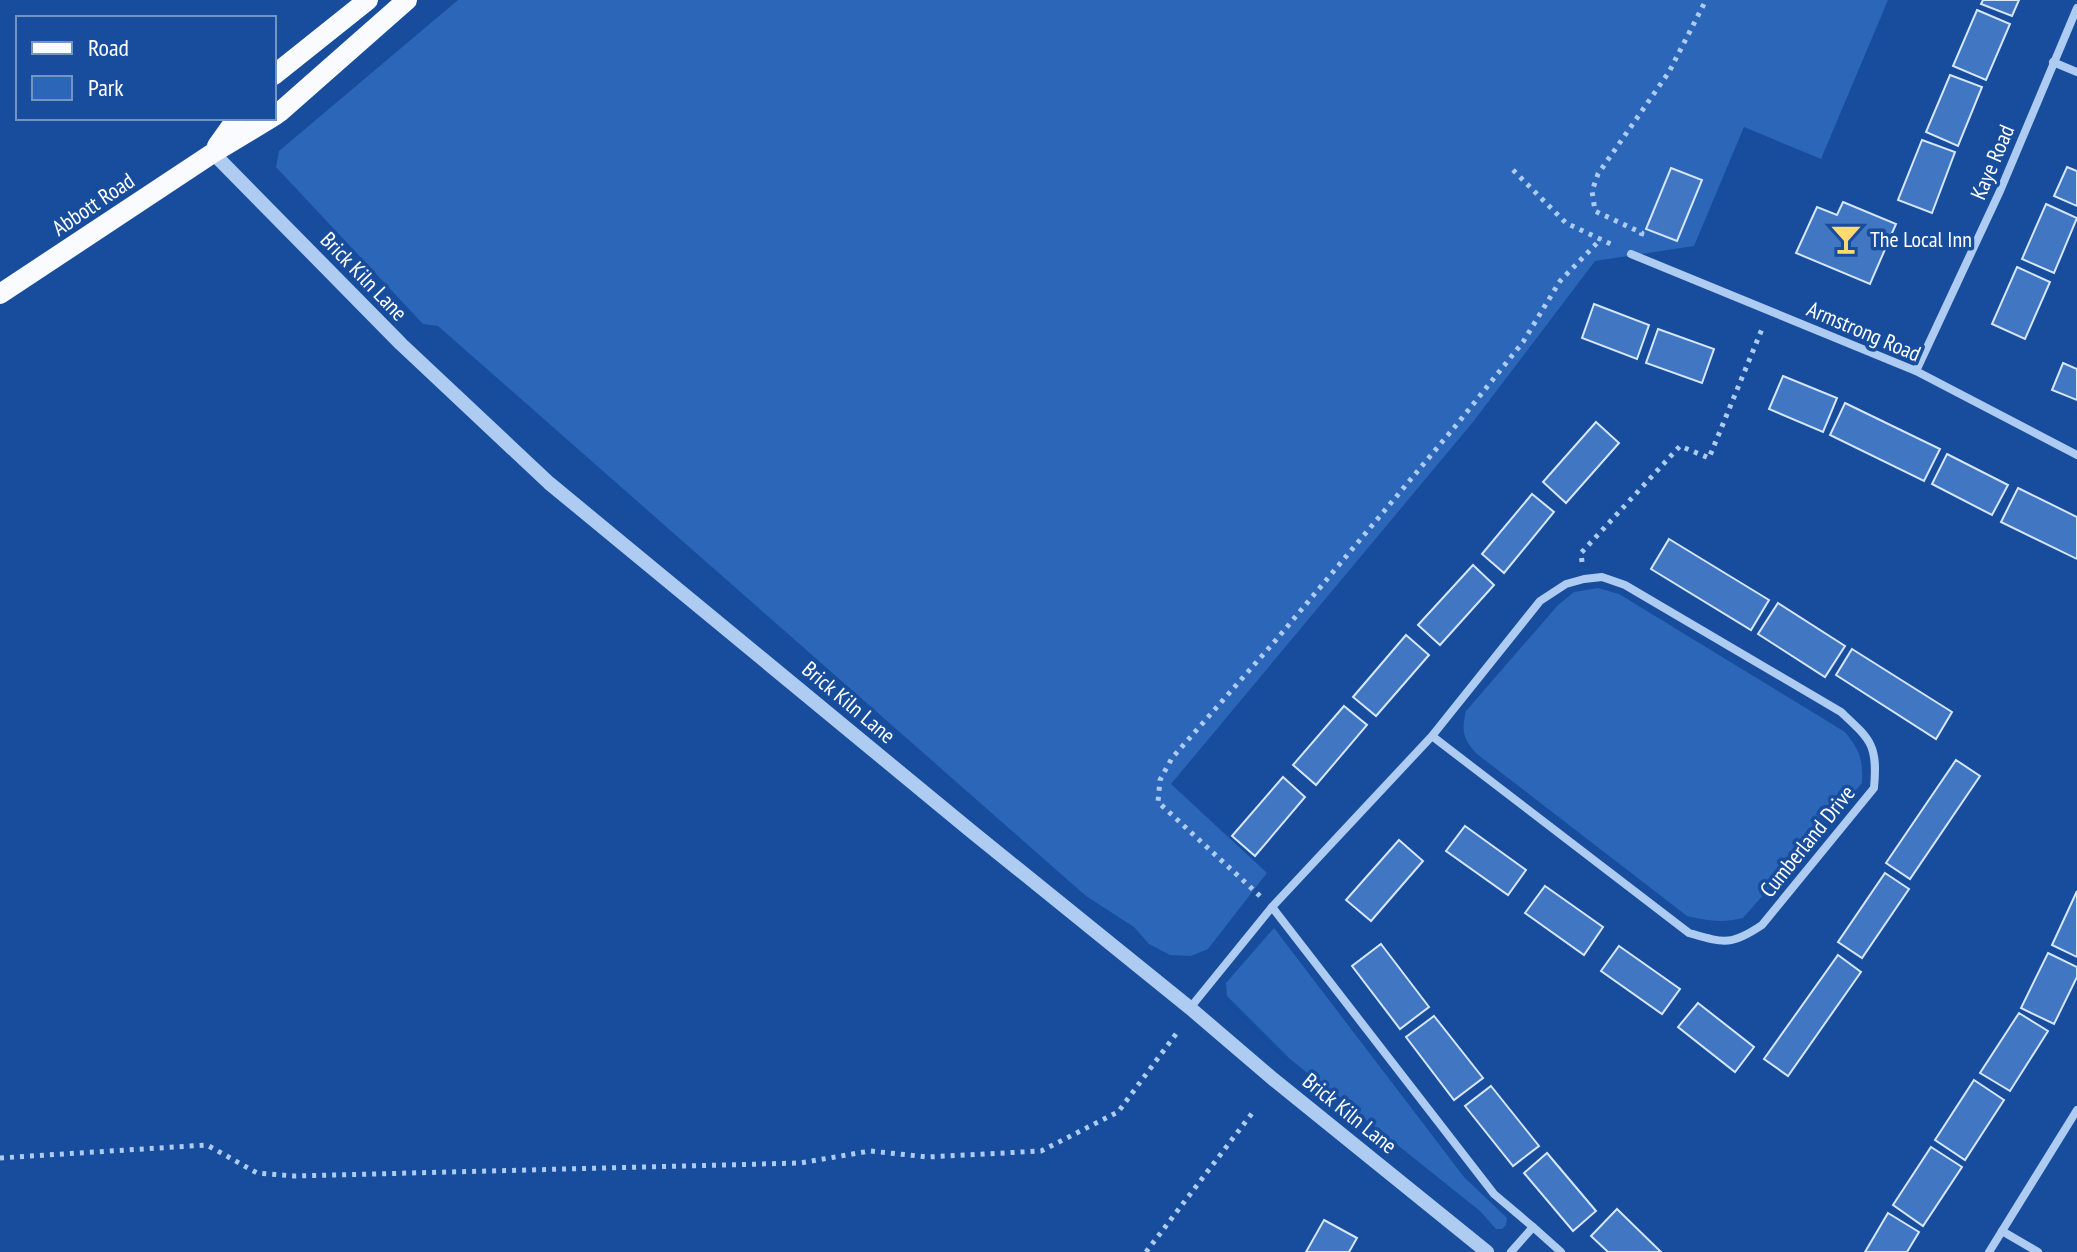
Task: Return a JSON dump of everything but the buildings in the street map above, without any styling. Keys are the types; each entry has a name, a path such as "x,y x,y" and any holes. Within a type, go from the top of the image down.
{"main road":[{"path":"276,73 368,0"},
{"name":"Abbott Road","path":"276,114 407,0"},
{"name":"Abbott Road","path":"213,153 236,120"},
{"name":"Abbott Road","path":"0,294 267,120"}],"street":[{"name":"Kaye Road","path":"1916,371 2000,191 2077,8"},
{"path":"2053,62 2077,72"},
{"name":"Brick Kiln Lane","path":"213,153 401,344 549,483 1487,1252"},
{"name":"Armstrong Road","path":"1631,254 1916,371 2077,455"},
{"name":"Cumberland Drive","path":"1432,736 1689,933 1718,942 1742,939 1762,925 1874,788 1877,763 1868,737 1841,712 1625,585 1602,577 1584,579"},
{"path":"1190,1008 1272,907 1432,736 1540,601 1566,584 1584,579"},
{"path":"1272,907 1494,1194 1561,1252"},
{"path":"1989,1252 2077,1110"},
{"path":"1511,1252 1533,1227"},
{"path":"2002,1231 2038,1252"}],"path":[{"path":"1513,170 1566,223 1631,254 1642,233 1595,211 1592,191 1598,174 1669,72 1706,0"},
{"path":"1272,907 1158,802 1160,780 1172,758 1276,640 1458,423 1523,342 1560,281 1601,239"},
{"path":"1584,579 1581,553 1680,446 1709,458 1760,333"},
{"path":"0,1158 207,1145 257,1173 294,1176 800,1163 870,1151 928,1157 1041,1151 1118,1112 1176,1035 1190,1008"},
{"path":"1146,1252 1253,1112"}],"green space":[{"path":"458,0 1888,0 1821,159 1744,127 1694,246 1595,261 1473,422 1171,784 1267,873 1208,949 1191,956 1170,955 1149,944 1134,927 1086,896 438,326 423,324 276,167 279,151"},
{"path":"1598,588 1619,594 1845,732 1857,750 1862,783 1743,918 1715,921 1687,916 1477,754 1466,739 1466,711 1558,605 1574,592"},
{"path":"1274,928 1464,1177 1507,1218 1502,1229 1496,1229 1480,1211 1290,1059 1227,996 1226,983"}],"place":[{"name":"The Local Inn","path":"1846,239"}]}
